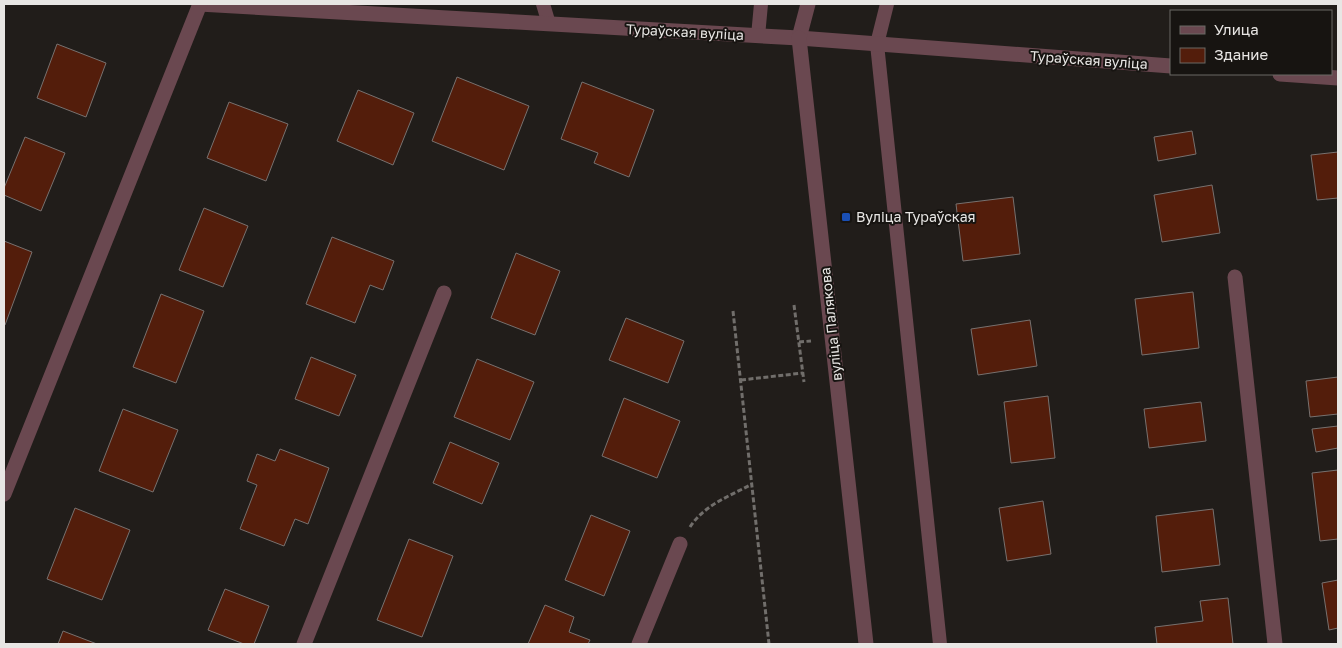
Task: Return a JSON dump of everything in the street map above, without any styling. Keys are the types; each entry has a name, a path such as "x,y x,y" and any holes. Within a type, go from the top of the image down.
{"street":[{"name":"Тураўская вуліца","path":"200,4 799,38 1170,66"},
{"path":"4,494 200,4"},
{"name":"вуліца Палякова","path":"808,4 799,38 866,644"},
{"path":"1294,75 1338,78"},
{"path":"1235,277 1275,644"},
{"path":"304,644 444,294"},
{"path":"640,644 680,544"}],"lane":[{"path":"543,4 549,24"},
{"path":"758,36 761,4"},
{"path":"887,4 878,44 940,644"}],"path":[{"path":"794,305 804,382"},
{"path":"733,311 770,644"},
{"path":"741,380 803,373"},
{"path":"680,544 696,519 710,506 752,484"}],"building":[{"path":"57,44 106,63 86,117 37,98"},
{"path":"457,77 529,106 504,170 432,141"},
{"path":"582,82 654,110 629,177 594,163 598,153 561,139"},
{"path":"358,90 414,113 393,165 337,141"},
{"path":"229,102 288,124 266,181 207,158"},
{"path":"1192,131 1196,154 1158,161 1154,137"},
{"path":"25,137 65,153 41,211 4,195 4,188"},
{"path":"1338,152 1338,198 1317,200 1311,155"},
{"path":"1212,185 1220,233 1162,242 1154,195"},
{"path":"1013,197 1020,254 963,261 956,204"},
{"path":"204,208 248,226 223,287 179,270"},
{"path":"332,237 394,261 383,290 370,285 355,323 306,304"},
{"path":"4,241 32,252 5,325 4,325"},
{"path":"516,253 560,271 535,335 491,318"},
{"path":"1193,292 1199,348 1142,355 1135,299"},
{"path":"161,294 204,311 176,383 133,367"},
{"path":"626,318 684,341 668,383 609,360"},
{"path":"1030,320 1037,366 978,375 971,329"},
{"path":"311,357 356,375 339,416 295,399"},
{"path":"477,359 534,382 510,440 454,417"},
{"path":"1338,377 1338,414 1310,417 1306,381"},
{"path":"1048,396 1055,458 1011,463 1004,402"},
{"path":"624,398 680,421 657,478 602,456"},
{"path":"1201,402 1206,441 1149,448 1144,409"},
{"path":"123,409 178,430 153,492 99,471"},
{"path":"1338,426 1338,448 1316,452 1312,429"},
{"path":"450,442 499,463 482,504 433,483"},
{"path":"280,449 329,468 308,524 295,519 284,546 240,529 257,485 247,481 257,454 275,461"},
{"path":"1338,470 1338,539 1320,541 1312,473"},
{"path":"1043,501 1051,554 1007,561 999,508"},
{"path":"75,508 130,530 102,600 47,579"},
{"path":"1213,509 1220,565 1162,572 1156,516"},
{"path":"591,515 630,531 604,596 565,580"},
{"path":"409,539 453,556 422,637 377,620"},
{"path":"1338,580 1338,628 1329,630 1322,583"},
{"path":"225,589 269,606 254,644 244,644 208,630"},
{"path":"1228,598 1233,644 1157,644 1155,627 1203,621 1200,601"},
{"path":"545,605 574,617 569,632 590,640 588,644 528,644"},
{"path":"63,631 97,644 58,644"}],"place":[{"name":"Вуліца Тураўская","path":"846,217"}]}
